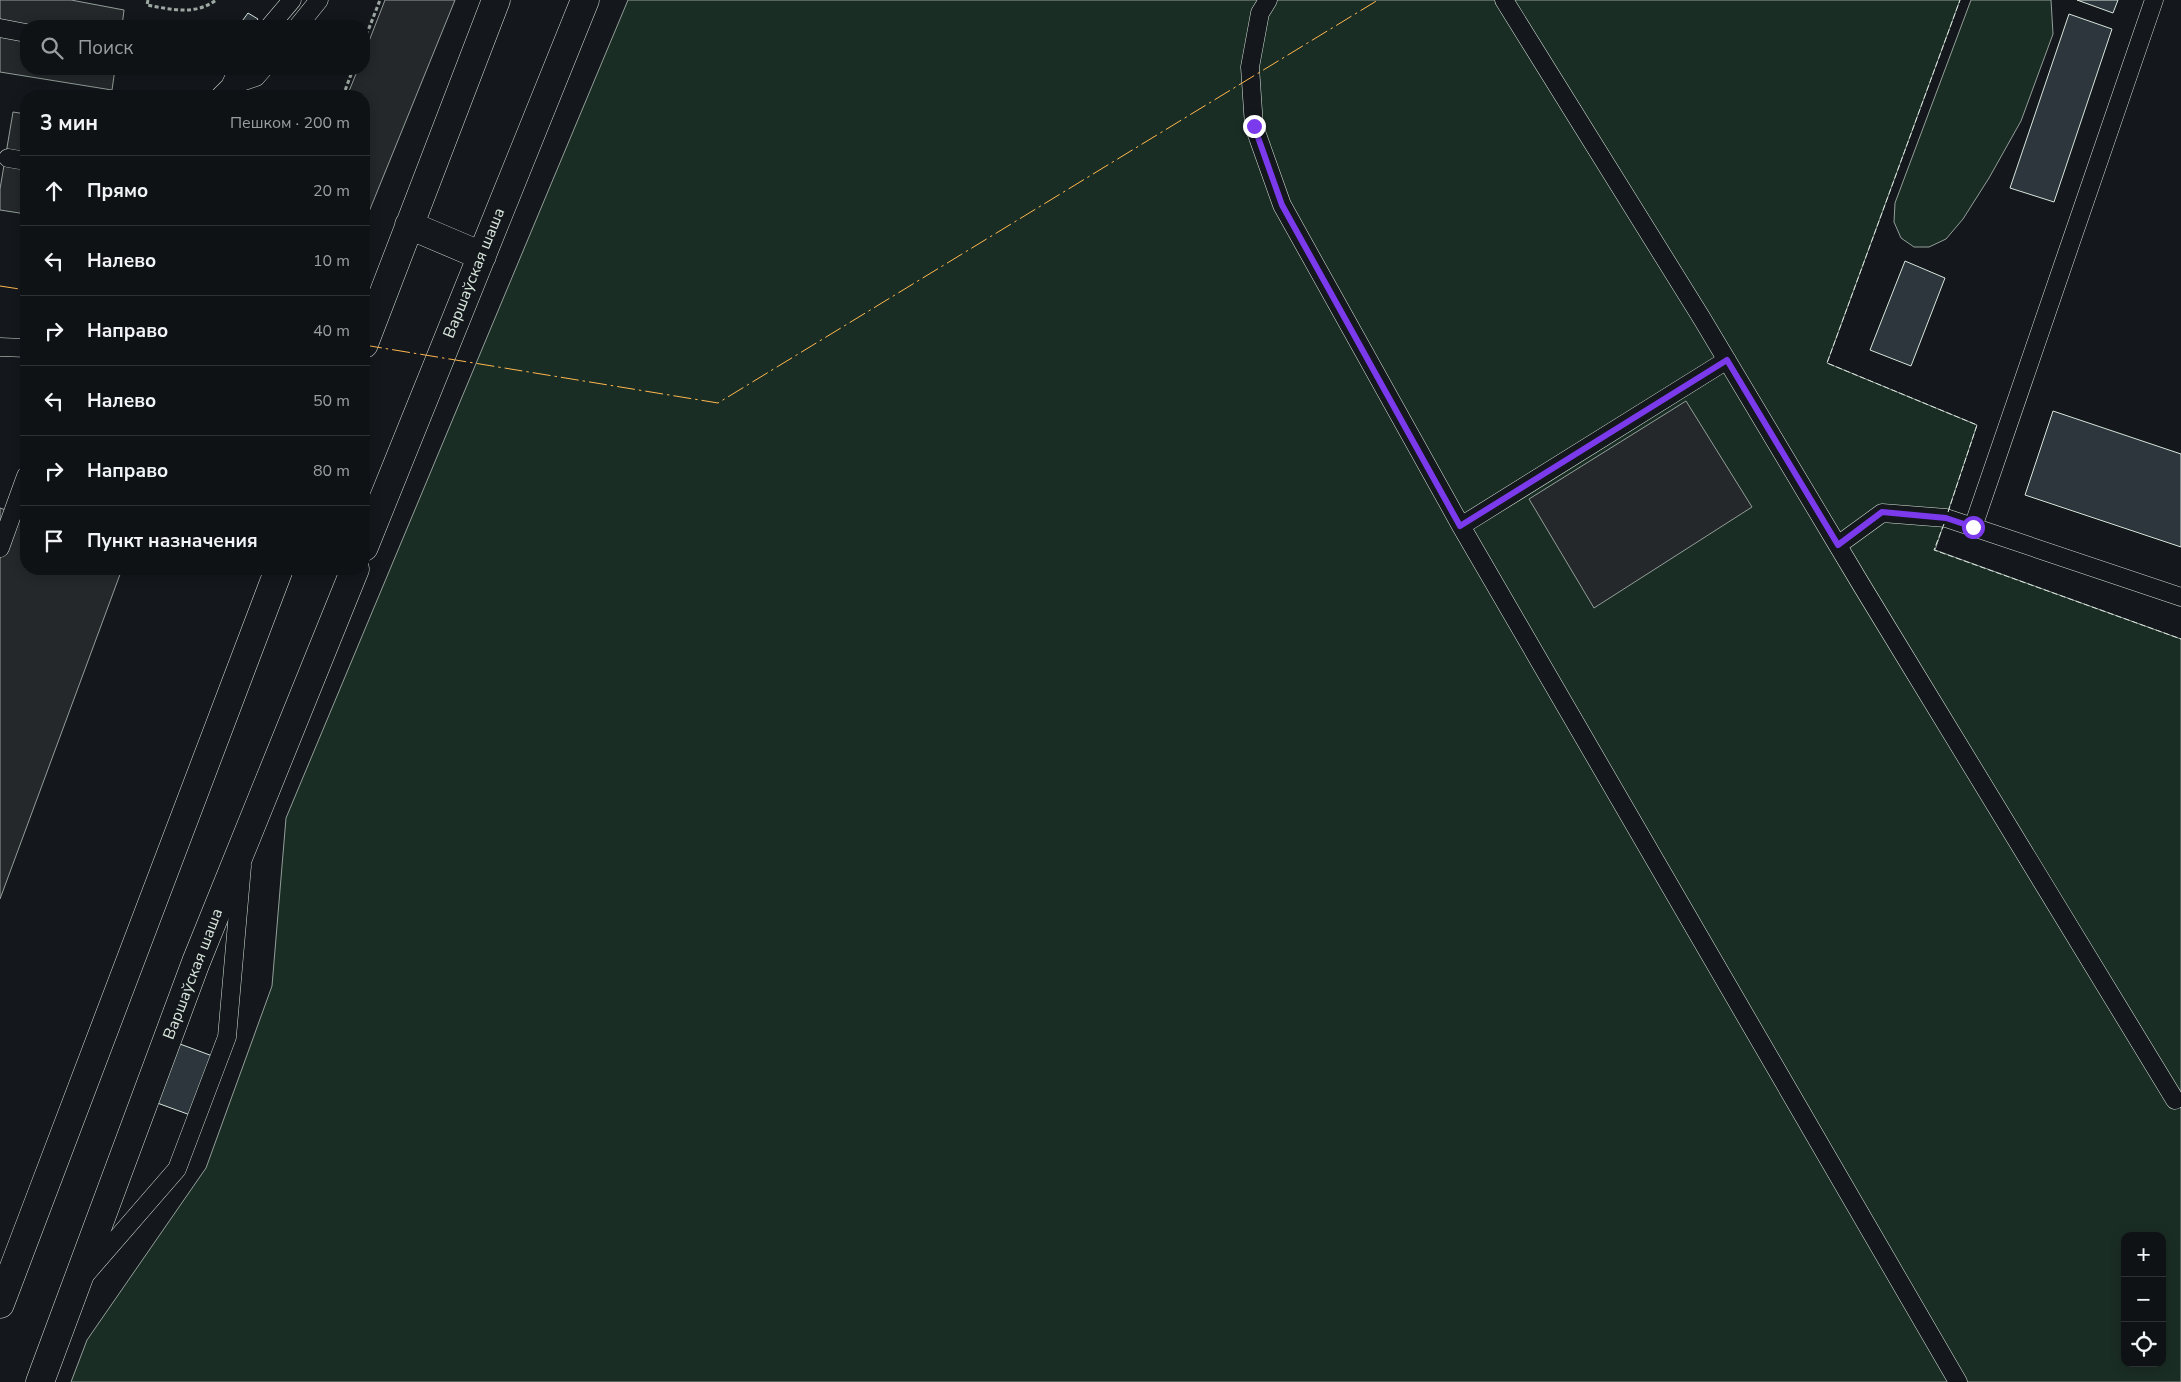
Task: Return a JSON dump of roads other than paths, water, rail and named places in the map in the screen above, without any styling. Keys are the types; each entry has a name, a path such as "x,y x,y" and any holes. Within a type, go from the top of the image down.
{"highway":[{"path":"370,328 496,0"},
{"name":"Варшаўская шаша","path":"370,531 585,0"},
{"path":"409,225 482,256"},
{"path":"0,1304 277,575"},
{"name":"Варшаўская шаша","path":"40,1382 196,962 353,575"}],"lane":[{"path":"275,20 292,0"},
{"path":"303,20 319,0"},
{"path":"1268,0 1260,13 1250,67 1254,126 1282,205 1460,526 1958,1382"},
{"path":"1504,0 1727,360 2175,1100"},
{"path":"1973,527 2154,0"},
{"path":"0,28 20,32"},
{"path":"226,90 234,75"},
{"path":"227,90 257,75"},
{"path":"8,158 20,160"},
{"path":"0,347 20,348"},
{"path":"1460,526 1727,360"},
{"path":"0,548 20,493"},
{"path":"1838,545 1882,512 1946,518 2181,597"},
{"path":"75,1288 177,1170 227,1038 244,841"}]}
